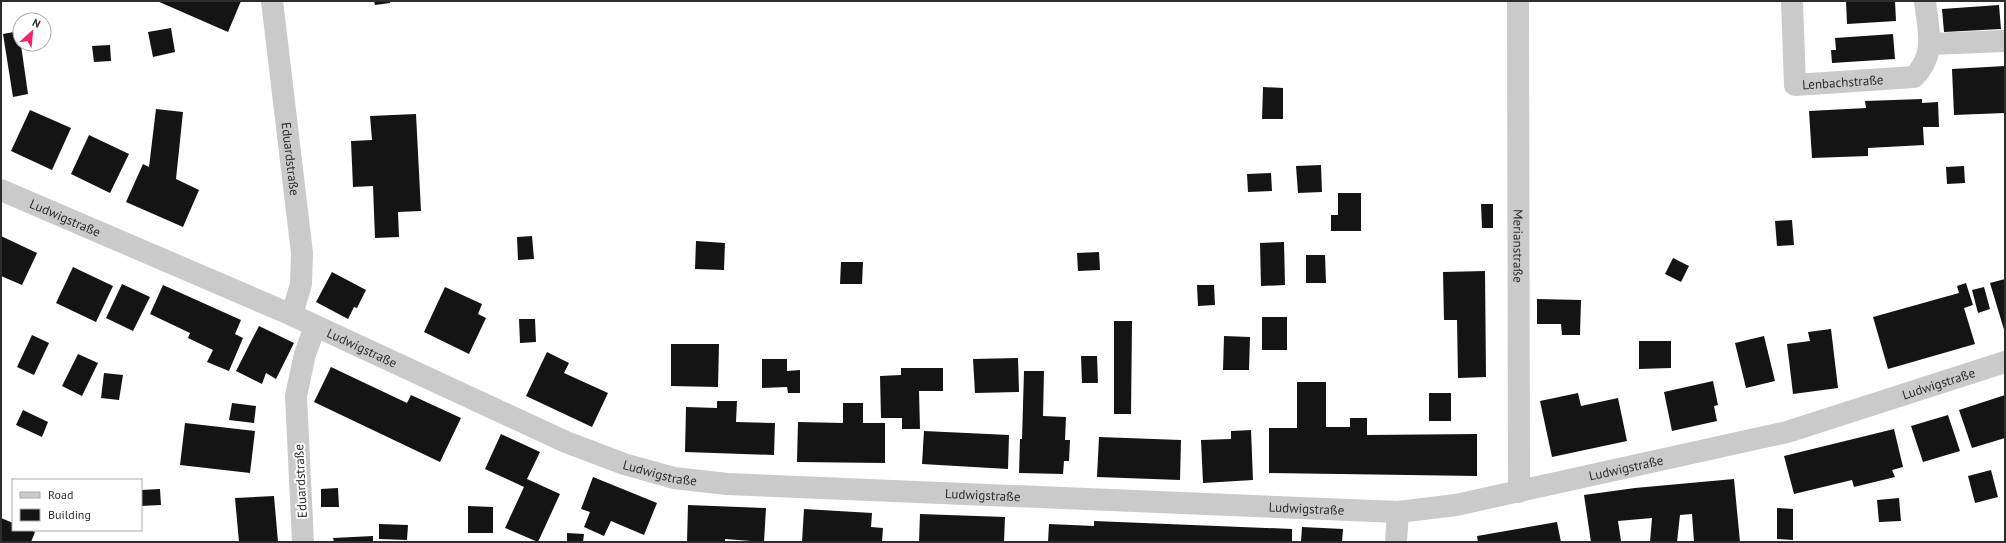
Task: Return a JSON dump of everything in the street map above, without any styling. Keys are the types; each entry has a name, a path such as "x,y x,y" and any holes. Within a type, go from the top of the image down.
{"street":[{"name":"Eduardstraße","path":"272,1 302,253 301,284 292,315"},
{"name":"Merianstraße","path":"1518,1 1519,492"},
{"name":"Lenbachstraße","path":"1792,1 1795,85 1914,77 1923,68 1928,55 1929,44 1925,1"},
{"path":"1929,44 2005,42"},
{"name":"Ludwigstraße","path":"1,190 292,315 315,327 566,442 624,464 674,478 735,484 1398,512 1456,505 1787,432 2005,362"},
{"name":"Eduardstraße","path":"303,542 296,396 305,354 315,327"},
{"path":"1396,542 1398,512"}],"building":[{"path":"157,1 241,1 228,32"},
{"path":"374,1 390,1 390,3 375,5"},
{"path":"1846,1 1895,1 1896,21 1847,24"},
{"path":"1999,5 2001,29 1944,32 1942,9"},
{"path":"171,28 175,52 153,57 148,32"},
{"path":"12,32 12,52 22,52 28,94 13,97 3,34"},
{"path":"1893,34 1895,59 1832,63 1831,50 1836,50 1835,38"},
{"path":"110,45 111,61 94,62 92,46"},
{"path":"2005,66 2005,113 1954,115 1952,69"},
{"path":"1263,87 1283,88 1283,119 1262,119"},
{"path":"1922,99 1922,103 1938,102 1939,127 1923,127 1924,145 1868,148 1868,156 1812,158 1809,111 1866,108 1865,101"},
{"path":"156,109 183,112 176,179 199,190 183,227 126,202 143,164 149,167"},
{"path":"30,110 71,128 52,170 11,151"},
{"path":"416,114 421,211 398,212 399,237 375,238 373,186 353,187 351,141 372,140 370,116"},
{"path":"89,135 129,154 110,193 71,174"},
{"path":"1321,165 1322,192 1298,193 1296,166"},
{"path":"1964,166 1965,183 1947,184 1946,167"},
{"path":"1271,173 1272,191 1248,192 1247,174"},
{"path":"1338,193 1361,193 1361,231 1331,231 1331,215 1338,215"},
{"path":"1481,204 1493,204 1493,228 1482,228"},
{"path":"1792,220 1794,245 1777,246 1775,221"},
{"path":"1,236 37,253 22,285 1,276"},
{"path":"532,236 534,259 518,260 517,237"},
{"path":"696,241 725,243 724,270 695,269"},
{"path":"1284,242 1285,285 1261,286 1260,243"},
{"path":"1099,252 1100,270 1078,271 1077,253"},
{"path":"1306,255 1325,255 1326,283 1306,283"},
{"path":"1673,258 1689,266 1681,282 1665,274"},
{"path":"841,262 863,262 862,284 840,284"},
{"path":"73,267 113,286 96,322 56,303"},
{"path":"1485,271 1486,377 1458,378 1457,320 1444,320 1443,272"},
{"path":"332,272 366,290 357,308 354,307 348,319 316,302"},
{"path":"2005,279 2005,333 1990,283"},
{"path":"1966,283 1973,305 1964,308 1975,344 1888,369 1873,317 1959,293 1957,286"},
{"path":"122,284 150,297 133,331 106,318"},
{"path":"163,285 241,320 235,334 243,338 229,371 207,362 213,350 188,338 190,333 150,314"},
{"path":"1197,285 1214,285 1215,305 1198,306"},
{"path":"445,287 482,304 478,314 486,318 469,354 424,332"},
{"path":"1984,287 1990,309 1978,313 1972,290"},
{"path":"1537,299 1581,300 1580,335 1562,335 1561,324 1537,324"},
{"path":"1262,317 1287,317 1287,350 1262,350"},
{"path":"519,319 535,319 536,342 520,343"},
{"path":"1114,321 1132,321 1131,414 1114,414"},
{"path":"259,326 294,343 276,379 266,373 262,384 236,371"},
{"path":"1831,329 1838,388 1793,394 1787,344 1810,341 1808,332"},
{"path":"32,335 49,343 34,375 17,367"},
{"path":"1224,336 1250,337 1249,370 1223,370"},
{"path":"1764,336 1775,381 1746,388 1735,343"},
{"path":"1639,341 1671,341 1671,368 1639,369"},
{"path":"671,344 719,344 718,387 671,386"},
{"path":"547,352 569,363 564,373 608,393 592,427 526,396"},
{"path":"78,354 98,363 82,396 62,386"},
{"path":"1081,356 1097,356 1098,383 1082,383"},
{"path":"1018,358 1019,392 975,393 973,359"},
{"path":"762,359 787,359 787,371 800,370 800,393 788,393 787,387 762,388"},
{"path":"331,367 407,403 411,395 461,418 440,462 314,402"},
{"path":"901,368 943,368 943,391 919,391 920,429 902,429 902,418 881,418 880,376 901,375"},
{"path":"1024,371 1044,371 1043,416 1066,417 1065,440 1070,440 1069,461 1064,461 1063,474 1019,473 1020,439 1022,439"},
{"path":"104,373 123,375 119,400 101,398"},
{"path":"1713,381 1718,405 1714,406 1717,421 1672,431 1664,392"},
{"path":"1297,382 1326,382 1326,427 1350,427 1350,418 1367,418 1367,435 1477,434 1477,476 1269,473 1269,428 1297,428"},
{"path":"1429,393 1451,393 1451,421 1429,421"},
{"path":"1578,393 1581,406 1618,398 1627,441 1552,457 1540,401"},
{"path":"2005,395 2005,438 1972,448 1959,410"},
{"path":"717,401 737,401 736,422 775,423 774,455 685,452 686,407 717,408"},
{"path":"232,403 256,406 254,423 229,420"},
{"path":"843,403 863,403 863,423 885,423 885,463 797,462 798,422 843,423"},
{"path":"23,410 48,422 42,437 16,425"},
{"path":"1948,415 1960,451 1923,462 1911,426"},
{"path":"185,423 255,431 250,473 180,465"},
{"path":"1894,429 1903,467 1892,470 1895,477 1854,487 1852,480 1794,494 1784,456"},
{"path":"1251,430 1253,480 1203,483 1201,440 1231,439 1231,431"},
{"path":"924,431 1009,435 1008,469 922,464"},
{"path":"501,434 540,452 527,479 560,494 538,542 505,528 524,487 485,469"},
{"path":"1099,437 1181,440 1180,480 1097,477"},
{"path":"1991,470 1998,497 1975,503 1968,476"},
{"path":"593,477 657,503 644,535 611,521 604,536 584,527 590,512 581,509"},
{"path":"1734,479 1740,542 1694,542 1692,514 1680,515 1677,542 1650,542 1652,518 1618,521 1621,541 1591,542 1584,495 1635,488"},
{"path":"338,488 339,507 321,507 321,489"},
{"path":"160,489 161,505 142,506 142,490"},
{"path":"274,496 278,542 239,542 235,498"},
{"path":"1899,498 1901,521 1879,522 1877,500"},
{"path":"688,505 766,508 764,542 725,539 725,542 687,542"},
{"path":"468,506 493,507 493,533 468,533"},
{"path":"1777,508 1793,509 1793,540 1777,539"},
{"path":"804,509 872,513 871,527 883,528 882,542 802,542"},
{"path":"920,514 1005,517 1004,542 919,542"},
{"path":"1,518 12,523 12,531 35,532 31,542 1,542"},
{"path":"1094,521 1292,529 1292,542 1048,542 1049,524 1094,526"},
{"path":"1557,522 1561,542 1478,542 1477,536"},
{"path":"379,524 408,525 407,540 379,539"},
{"path":"1302,527 1343,529 1342,542 1301,542"},
{"path":"567,533 584,534 583,542 567,542"},
{"path":"373,536 373,542 334,542 333,538"}]}
